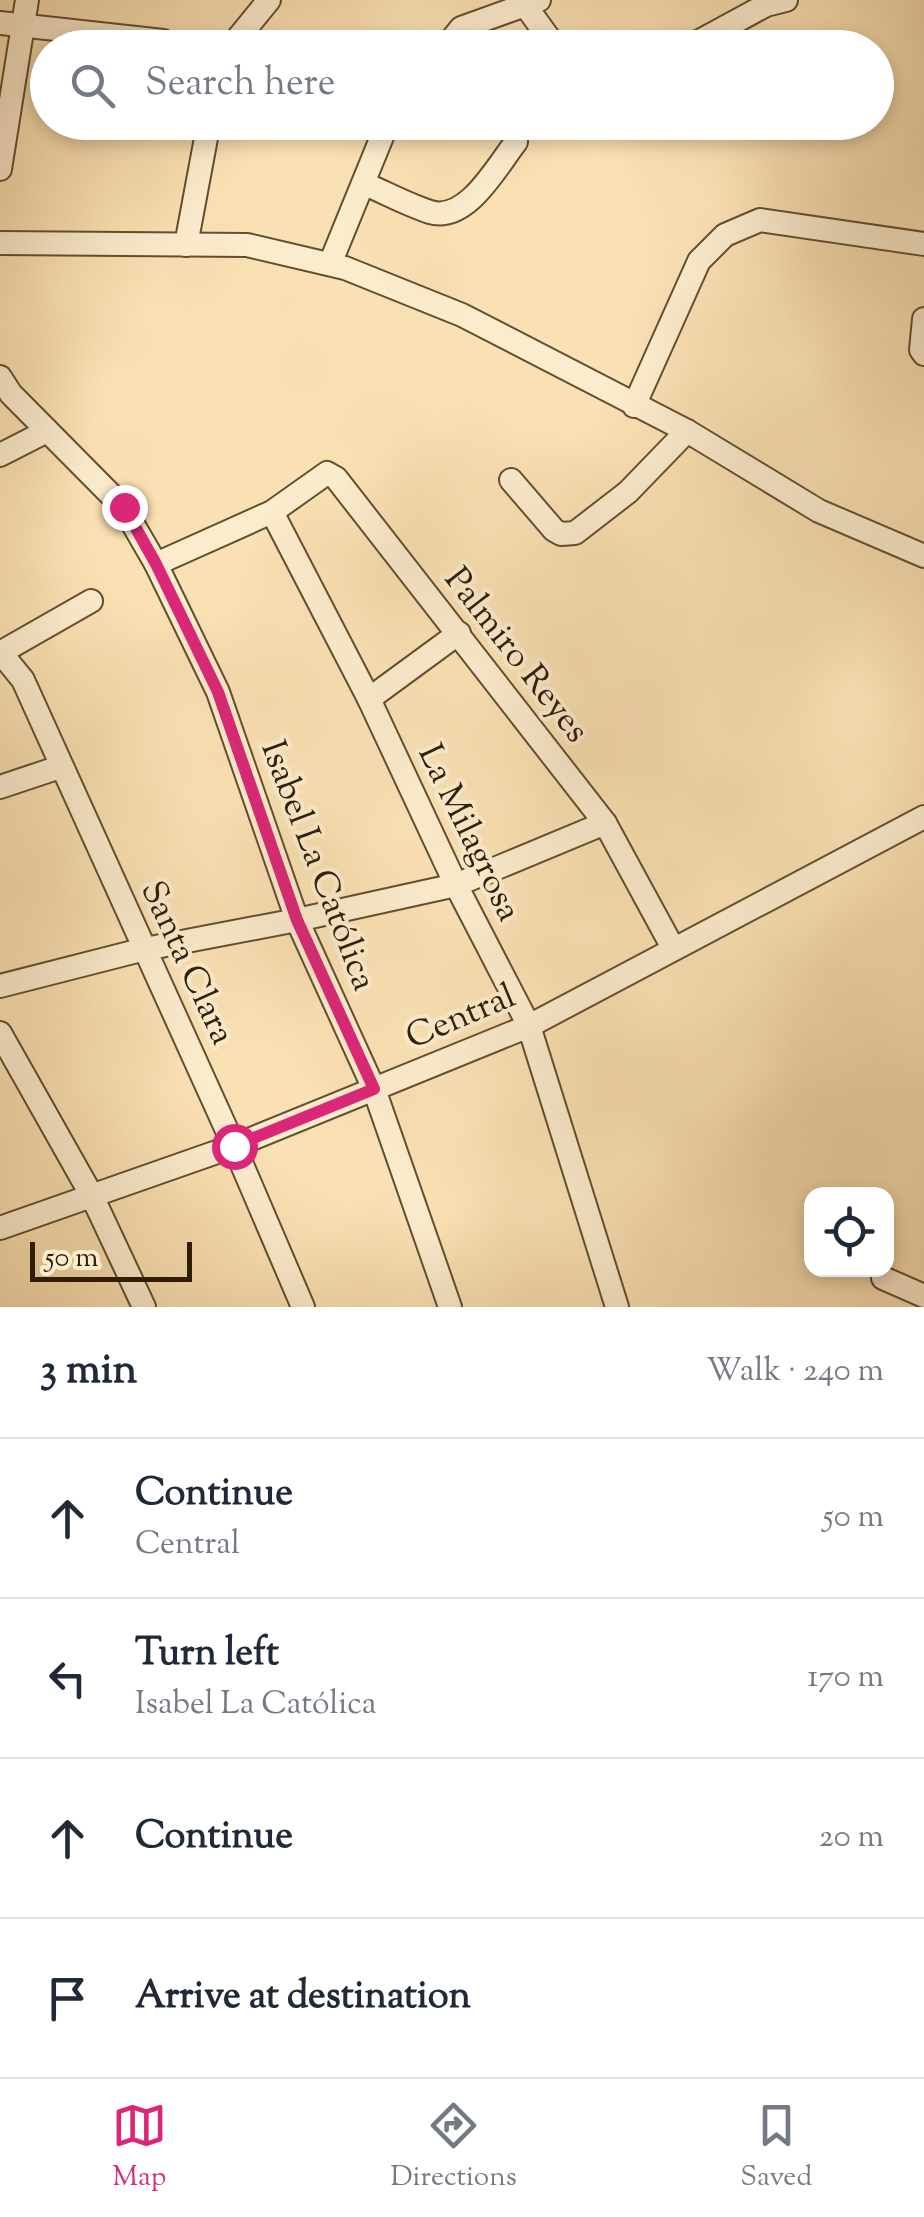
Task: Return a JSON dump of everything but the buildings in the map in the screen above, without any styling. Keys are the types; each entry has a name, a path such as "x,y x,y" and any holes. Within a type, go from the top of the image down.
{"street":[{"path":"0,169 11,24 27,0"},
{"path":"245,30 269,0"},
{"path":"720,30 766,5 786,0"},
{"path":"460,30 532,2 547,30"},
{"path":"11,24 65,30"},
{"path":"186,245 206,140"},
{"path":"330,264 381,140"},
{"path":"365,184 432,213 448,214 466,204 516,142"},
{"path":"634,406 699,261 725,236 760,220 924,244"},
{"path":"0,242 246,245 330,264 462,314 687,431 819,510 924,556"},
{"path":"924,319 924,354"},
{"name":"Isabel La Católica","path":"0,377 11,394 124,507 218,692 297,920 374,1089 450,1307"},
{"path":"0,454 47,431"},
{"path":"511,480 554,530 561,534 576,532 628,492 687,431"},
{"name":"Palmiro Reyes","path":"272,512 327,473 336,478 605,823 673,948"},
{"path":"156,564 272,512"},
{"name":"La Milagrosa","path":"272,512 370,699 456,885 529,1026 618,1307"},
{"path":"1,653 91,601"},
{"path":"370,699 459,633"},
{"name":"Santa Clara","path":"1,653 23,680 303,1307"},
{"path":"0,787 60,767"},
{"name":"Central","path":"0,1228 234,1146 529,1026 924,817"},
{"path":"0,986 145,949 456,885 605,823"},
{"path":"0,1033 92,1196 144,1307"},
{"path":"882,1278 924,1296"}],"route":[{"path":"124,507 218,692 297,920 374,1089 234,1146"}]}
